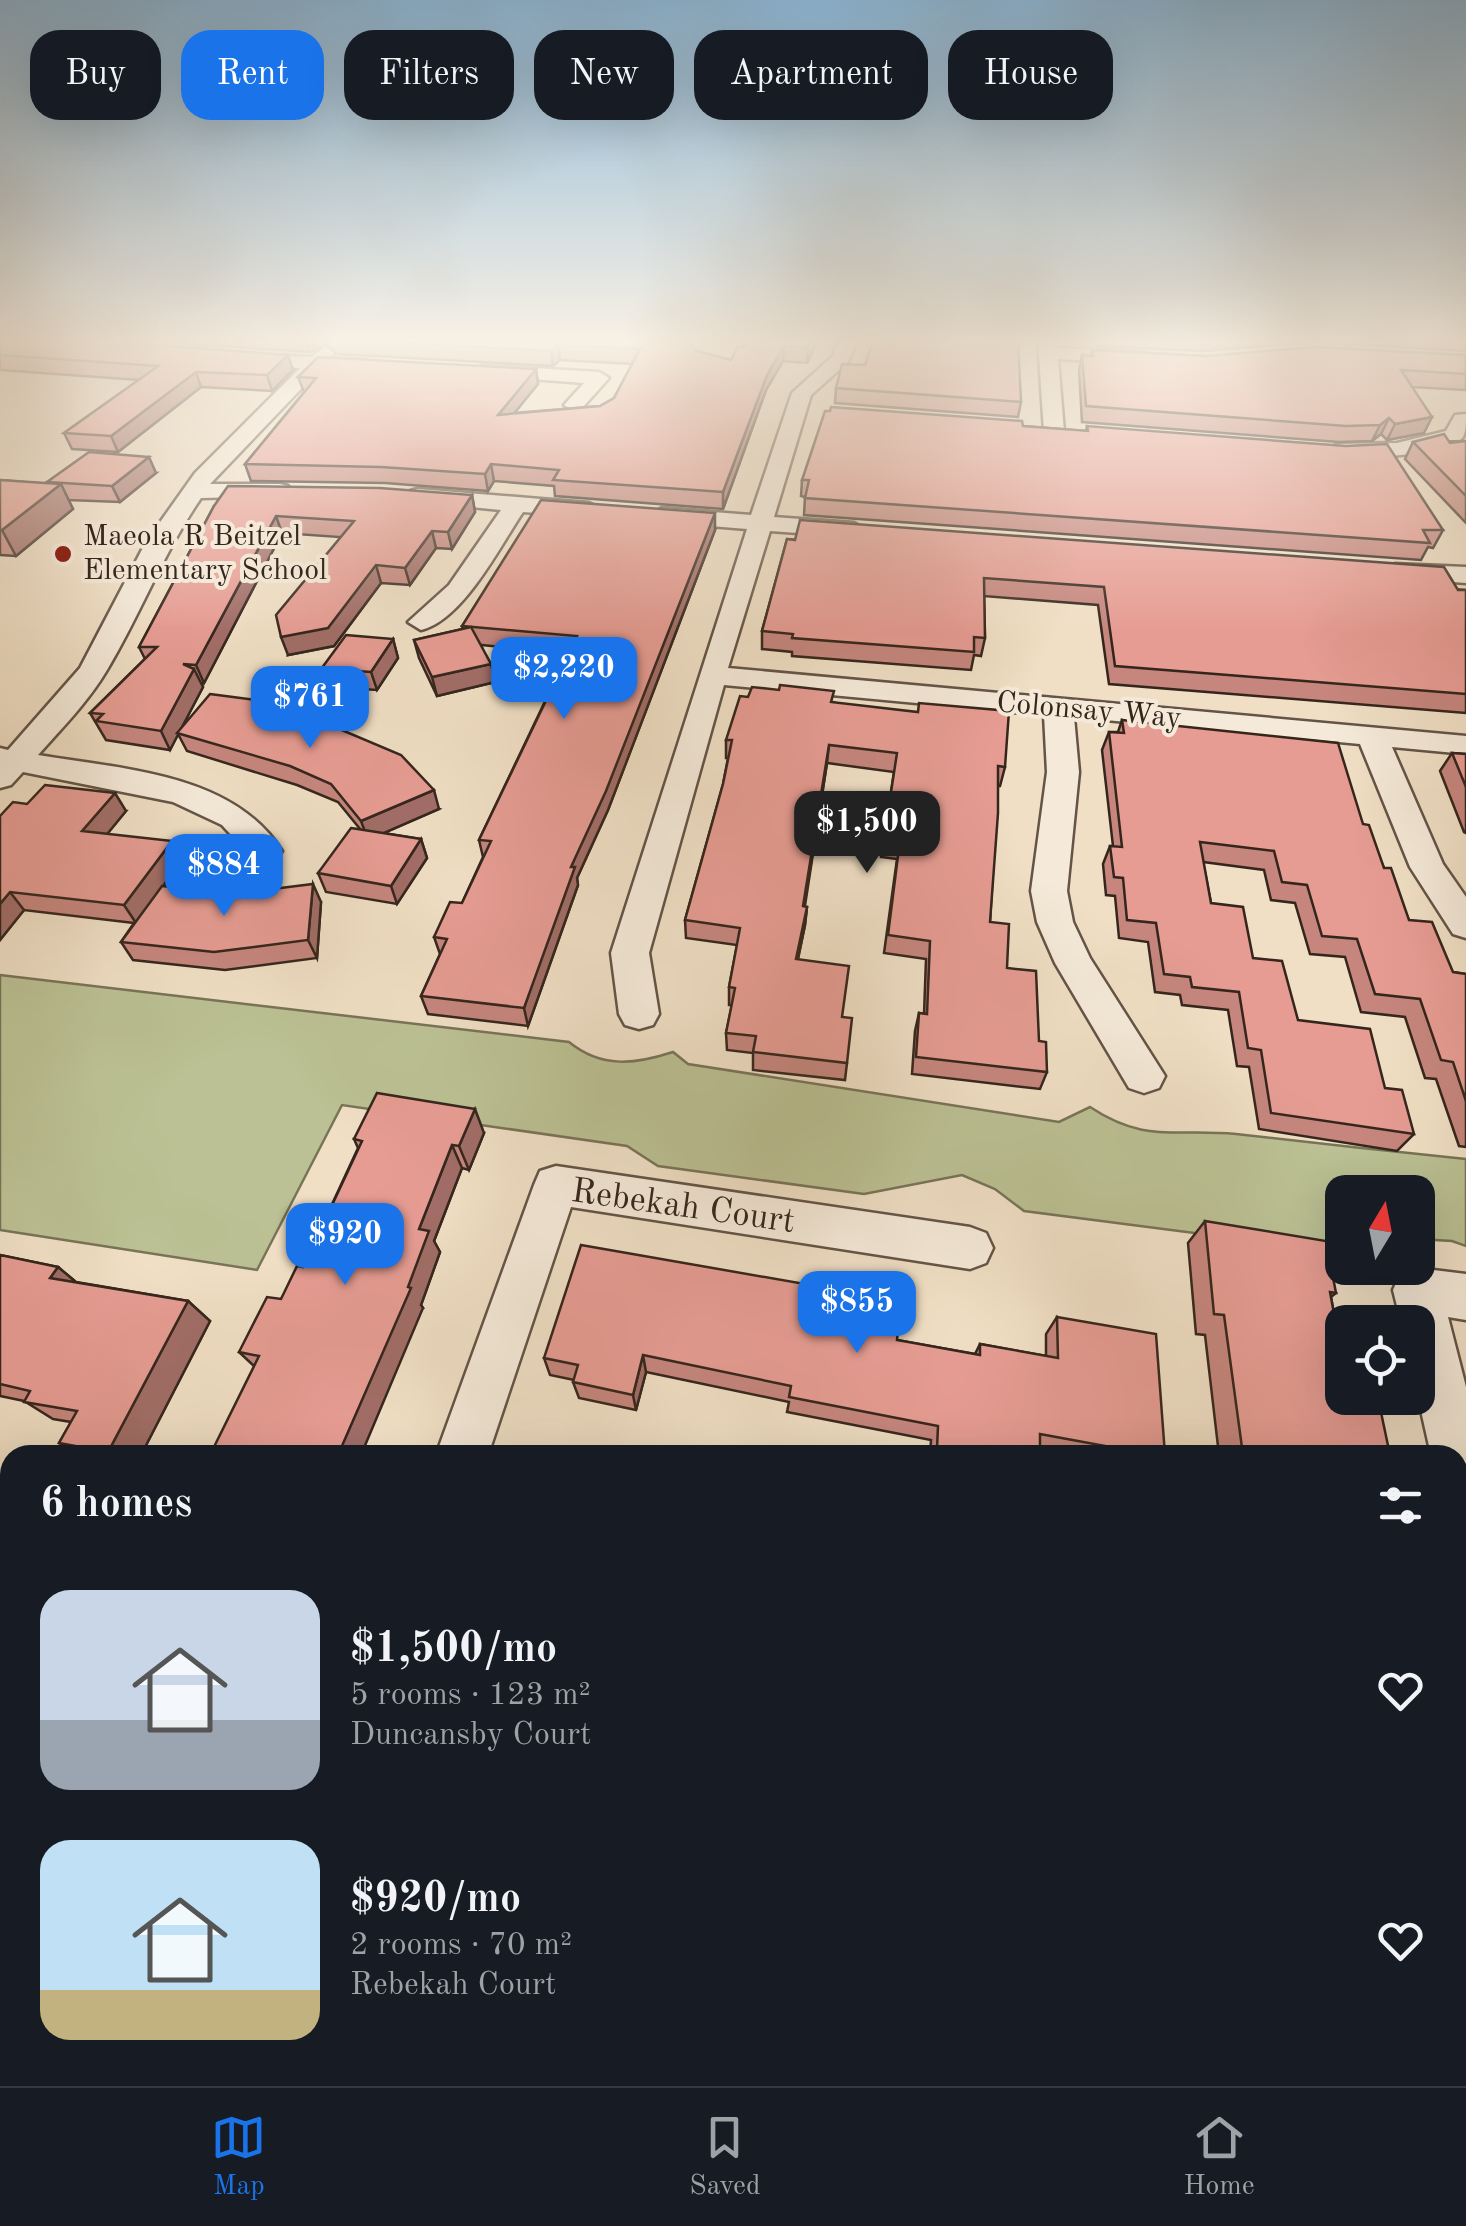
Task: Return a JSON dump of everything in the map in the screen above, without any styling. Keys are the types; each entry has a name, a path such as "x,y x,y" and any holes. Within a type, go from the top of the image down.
{"street":[{"path":"5,766 68,704 94,670 158,542 194,491 244,437"},
{"path":"639,1014 630,953 760,523 794,437"},
{"path":"1317,449 1425,445 1445,437"},
{"path":"194,491 302,491"},
{"path":"384,494 878,532"},
{"path":"421,622 458,590 516,504"},
{"path":"1372,571 1466,575"},
{"name":"Colonsay Way","path":"712,676 1466,746"},
{"path":"1058,708 1063,772 1049,891 1056,922 1074,962 1144,1076"},
{"path":"1372,737 1427,867 1466,925"},
{"path":"5,766 168,791 209,804 250,830 265,852"},
{"name":"Rebekah Court","path":"465,1445 556,1185 970,1248"},
{"path":"1454,1445 1418,1290 1466,1297"}],"green space":[{"path":"0,975 569,1042 594,1057 620,1062 673,1052 688,1064 1059,1122 1090,1107 1110,1119 1145,1130 1236,1134 1466,1159 1466,1246 1435,1240 1435,1175 1325,1175 1325,1250 1024,1211 995,1189 962,1175 864,1194 658,1166 627,1146 342,1105 257,1270 0,1230"}],"building":[{"path":"267,437 744,437 723,492 553,480 559,470 491,464 485,474 245,464"},
{"path":"816,437 1234,437 1346,446 1387,444 1443,530 1423,530 1430,543 805,498 809,480 802,480"},
{"path":"1431,437 1446,437 1450,443 1466,441 1466,496 1413,442"},
{"path":"89,452 149,457 112,486 47,482"},
{"path":"0,480 61,484 0,530"},
{"path":"228,486 380,488 472,495 448,532 432,531 405,568 376,565 328,628 281,637 276,615 354,521 276,516 196,665 183,664 194,669 161,731 96,721 103,714 90,713 157,647 139,647"},
{"path":"541,500 715,513 606,791 571,867 575,867 524,1008 421,996 447,939 434,937 450,902 462,903 491,841 479,840 577,636 462,626"},
{"path":"800,520 1444,567 1458,590 1466,590 1466,694 1115,666 1104,587 984,578 985,638 974,637 974,652 792,638 793,634 762,631 787,539 795,540"},
{"path":"471,627 491,664 432,677 414,640"},
{"path":"346,635 393,639 371,672 357,671 352,679 316,676"},
{"path":"780,685 834,691 831,702 918,712 919,703 1009,711 1005,767 998,766 990,922 1009,924 1007,968 1036,971 1039,1041 1046,1042 1047,1072 916,1057 919,1013 927,1014 930,941 888,935 900,840 884,838 897,753 829,745 803,906 807,907 796,959 849,966 842,1017 852,1018 847,1063 753,1052 756,1036 726,1033 735,988 729,987 740,928 685,920 723,784 732,740 726,740 740,696 748,697 752,687 779,690"},
{"path":"210,694 278,703 401,755 434,790 361,821 331,784 290,766 177,733"},
{"path":"1122,720 1338,743 1363,824 1369,825 1384,868 1391,868 1409,920 1432,922 1453,972 1466,974 1466,1101 1453,1062 1441,1060 1420,999 1375,994 1357,939 1322,936 1307,885 1282,882 1274,851 1200,842 1211,903 1243,907 1253,958 1282,961 1298,1020 1370,1029 1385,1088 1402,1090 1414,1134 1271,1113 1261,1050 1248,1048 1239,992 1192,987 1190,977 1164,974 1156,923 1127,920 1123,878 1114,877 1110,846 1122,847 1109,732 1124,733"},
{"path":"1452,753 1466,754 1466,787"},
{"path":"45,785 115,793 82,831 172,841 124,905 10,892 0,904 0,816 13,802 27,804"},
{"path":"351,828 421,839 391,886 318,873"},
{"path":"313,884 308,940 214,952 121,942 162,886 232,894"},
{"path":"377,1093 475,1109 459,1146 452,1145 419,1229 429,1231 408,1287 411,1288 342,1445 215,1445 259,1356 239,1352 267,1297 281,1299 297,1266 303,1267 362,1141 354,1139"},
{"path":"1205,1221 1325,1241 1325,1285 1334,1285 1336,1293 1330,1292 1332,1305 1325,1305 1325,1415 1382,1415 1388,1445 1242,1445 1224,1315 1214,1314"},
{"path":"581,1245 856,1293 855,1303 900,1311 897,1340 980,1355 980,1344 1058,1358 1057,1317 1156,1334 1164,1445 1100,1445 1040,1434 1040,1445 937,1445 938,1426 789,1397 791,1386 643,1355 633,1395 573,1382 578,1365 544,1358"},
{"path":"0,1255 58,1267 50,1278 188,1301 112,1445 59,1443 77,1411 24,1402 30,1391 0,1384"}],"place":[{"name":"Maeola R Beitzel Elementary School","path":"63,554"}]}
